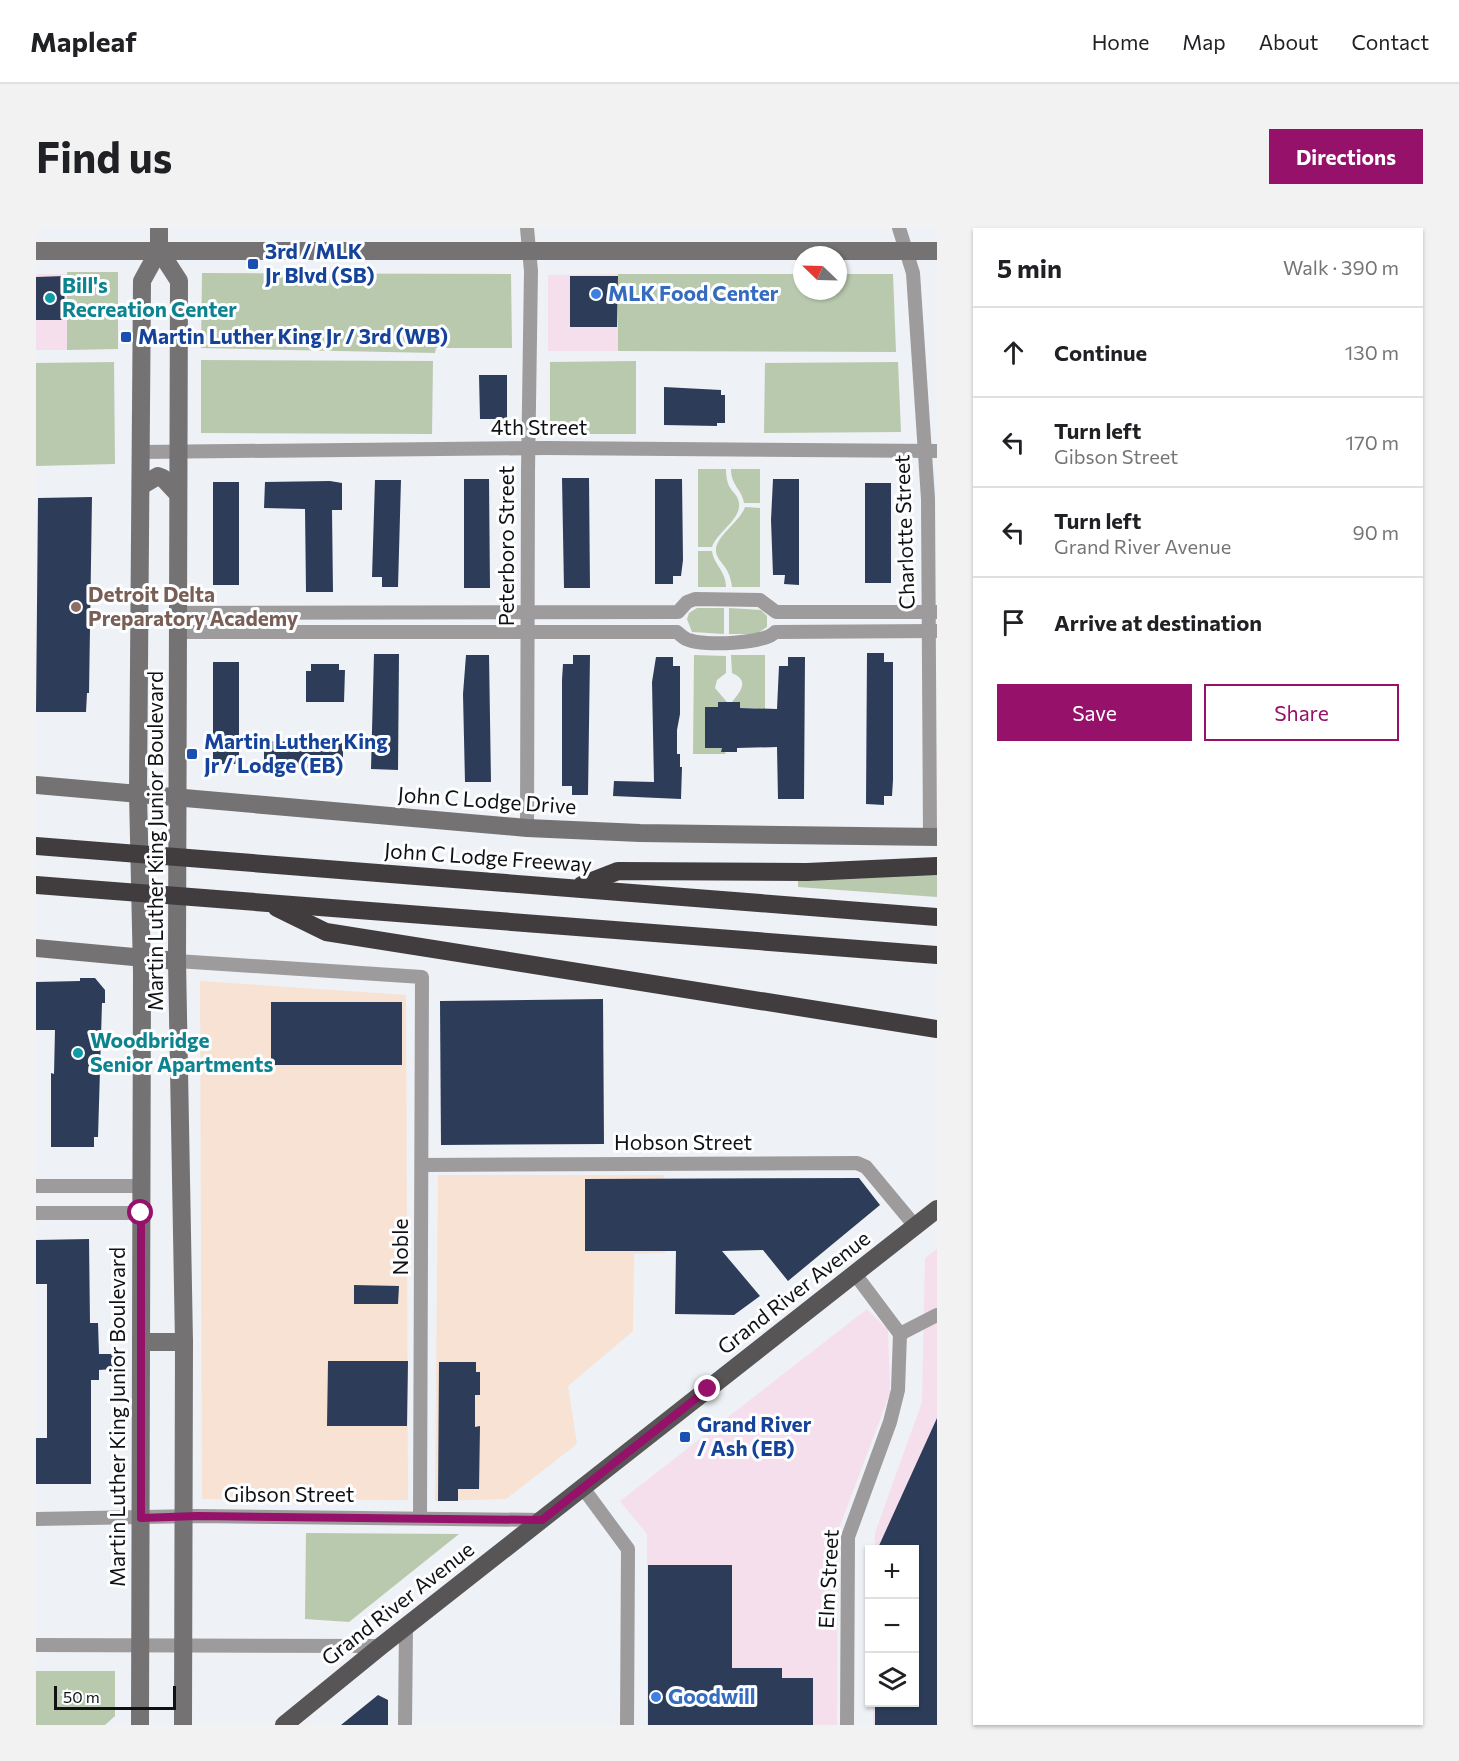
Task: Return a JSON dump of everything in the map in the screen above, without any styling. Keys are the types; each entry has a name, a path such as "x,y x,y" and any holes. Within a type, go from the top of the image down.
{"highway":[{"name":"John C Lodge Freeway","path":"36,846 937,916"},
{"path":"578,887 618,871 807,872 937,866"},
{"path":"36,885 937,955"},
{"path":"268,903 326,932 937,1029"}],"main road":[{"name":"Martin Luther King Junior Boulevard","path":"140,1725 142,958 138,793 142,281 159,250 159,228"},
{"name":"Martin Luther King Junior Boulevard","path":"159,250 179,281 177,961 184,1342 183,1725"},
{"path":"36,251 937,250"},
{"path":"141,486 158,476 163,478 177,493"},
{"name":"John C Lodge Drive","path":"36,785 527,828 640,833 934,837"},
{"path":"36,948 177,961"},
{"name":"Grand River Avenue","path":"284,1725 406,1626 937,1209"},
{"path":"141,1342 184,1342"}],"street":[{"name":"Peterboro Street","path":"527,828 531,249 528,228"},
{"name":"Charlotte Street","path":"899,228 913,273 930,451 928,499 934,631 934,837"},
{"name":"4th Street","path":"141,452 528,448 930,451"},
{"path":"677,632 675,622 678,612 687,602 696,599 760,600 776,612 933,612"},
{"path":"177,613 678,612"},
{"path":"177,632 677,632 694,642 759,641 772,637 775,632 778,625 776,612"},
{"path":"775,632 934,631"},
{"name":"Noble","path":"177,961 422,977 420,1518"},
{"name":"Hobson Street","path":"422,1165 857,1163 866,1167 915,1226"},
{"path":"36,1186 141,1186"},
{"path":"36,1214 141,1213"},
{"path":"855,1274 900,1334 937,1315"},
{"name":"Elm Street","path":"846,1725 848,1537 890,1422 898,1390 900,1334"},
{"path":"583,1488 628,1549 627,1725"},
{"name":"Gibson Street","path":"36,1519 197,1516 542,1520"},
{"path":"405,1725 406,1626"},
{"path":"36,1645 381,1646"}],"shaded area":[{"path":"36,274 67,274 67,350 36,350"},
{"path":"618,274 618,351 548,351 548,275"},
{"path":"200,981 406,995 408,1500 202,1499"},
{"path":"438,1175 664,1175 665,1253 634,1254 633,1331 568,1386 577,1444 506,1499 435,1501"},
{"path":"937,1249 937,1725 873,1725 873,1707 919,1707 919,1545 875,1545 875,1533 922,1402 925,1258"},
{"path":"867,1309 888,1330 890,1393 838,1531 837,1725 647,1725 647,1534 620,1501"}],"green space":[{"path":"67,272 118,272 118,349 67,350"},
{"path":"202,273 511,274 512,348 436,348 435,353 201,348"},
{"path":"618,274 793,274 793,300 847,300 847,274 893,274 896,352 618,351"},
{"path":"201,360 433,361 432,434 201,433"},
{"path":"636,361 636,434 550,434 550,362"},
{"path":"114,362 115,464 36,466 36,363"},
{"path":"898,362 901,432 764,433 765,363"},
{"path":"698,469 726,469 728,483 739,503 739,509 733,520 712,547 698,547"},
{"path":"731,469 760,469 760,503 744,503 731,475"},
{"path":"745,507 760,508 760,587 732,587 729,574 716,552 719,541"},
{"path":"698,551 712,551 726,587 698,587"},
{"path":"697,608 724,608 724,634 692,632 687,619 689,613"},
{"path":"729,608 761,610 767,616 767,627 756,634 729,634"},
{"path":"694,655 726,656 726,673 717,680 715,688 727,702 718,707 705,708 705,747 722,748 726,754 693,754"},
{"path":"731,655 765,655 765,716 758,715 757,708 740,708 740,702 732,702 740,691 742,683 738,676 732,673"},
{"path":"937,874 937,897 798,887 798,878"},
{"path":"306,1533 459,1534 349,1622 305,1619"},
{"path":"36,1671 115,1671 115,1716 105,1725 36,1725"}],"building":[{"name":"Bill's Recreation Center","path":"64,276 65,320 36,320 36,277"},
{"path":"570,276 618,276 617,327 570,327"},
{"path":"479,375 507,375 507,430 495,419 480,419"},
{"path":"664,387 721,390 721,395 725,395 725,423 717,423 717,426 664,425"},
{"path":"562,478 589,478 590,588 564,588"},
{"path":"464,479 489,479 490,588 464,588"},
{"path":"655,479 682,479 683,560 681,576 673,576 673,584 655,584"},
{"path":"773,479 799,479 799,585 784,584 785,575 773,575 771,520"},
{"path":"375,480 401,480 398,587 382,587 382,577 372,577"},
{"path":"330,481 342,483 342,510 332,510 333,592 306,592 305,509 264,508 265,482"},
{"path":"213,482 239,482 239,585 213,585"},
{"path":"865,483 891,483 891,583 865,583"},
{"path":"92,497 89,693 87,693 86,712 36,712 38,498"},
{"path":"867,653 884,653 884,662 893,662 892,796 884,796 884,805 866,804"},
{"path":"374,654 399,654 398,770 371,769"},
{"path":"466,655 489,655 491,782 465,782 463,694"},
{"path":"573,655 590,655 588,795 572,795 572,786 562,786 563,664 573,664"},
{"path":"656,657 673,657 673,666 680,666 677,754 680,754 680,767 682,767 681,799 613,796 614,781 654,782 652,682"},
{"path":"788,657 805,657 804,799 778,799 777,747 737,748 737,752 721,752 722,748 705,748 705,707 718,707 718,702 740,702 740,708 777,709 779,666 788,666"},
{"path":"213,662 239,662 239,764 213,764"},
{"path":"311,664 339,664 339,670 345,670 344,702 306,702 306,671 311,671"},
{"path":"264,741 343,743 343,769 264,768"},
{"name":"Woodbridge Senior Apartments","path":"80,978 95,978 105,990 105,1003 102,1003 98,1137 94,1137 94,1147 51,1147 51,1073 54,1074 55,1030 36,1030 36,982 80,981"},
{"path":"603,999 604,1144 441,1145 440,1001"},
{"path":"271,1002 402,1002 402,1065 271,1065"},
{"path":"859,1178 880,1205 788,1281 763,1250 722,1251 760,1296 734,1315 675,1314 676,1251 585,1251 585,1179"},
{"path":"89,1239 90,1323 98,1323 99,1354 113,1354 113,1369 99,1370 99,1380 91,1380 91,1484 36,1484 36,1438 47,1438 47,1284 36,1284 36,1240"},
{"path":"354,1285 399,1286 398,1304 354,1304"},
{"path":"328,1361 408,1361 407,1426 327,1426"},
{"path":"439,1362 476,1362 476,1372 480,1372 480,1395 475,1395 475,1427 480,1426 479,1489 458,1489 458,1501 438,1501"},
{"path":"937,1418 937,1725 875,1725 875,1707 919,1707 919,1545 879,1545"},
{"path":"648,1565 732,1565 732,1668 782,1668 782,1678 813,1678 813,1725 648,1725"},
{"path":"378,1695 388,1700 388,1725 341,1725"}],"place":[{"name":"3rd / MLK Jr Blvd (SB)","path":"253,264"},
{"name":"MLK Food Center","path":"596,294"},
{"name":"Bill's Recreation Center","path":"50,298"},
{"name":"Martin Luther King Jr / 3rd (WB)","path":"126,337"},
{"name":"Detroit Delta Preparatory Academy","path":"76,607"},
{"name":"Martin Luther King Jr / Lodge (EB)","path":"192,754"},
{"name":"Woodbridge Senior Apartments","path":"78,1053"},
{"name":"Grand River / Ash (EB)","path":"685,1437"},
{"name":"Goodwill","path":"656,1697"}],"route":[{"path":"141,1213 141,1518 197,1516 542,1520 708,1389"}]}
